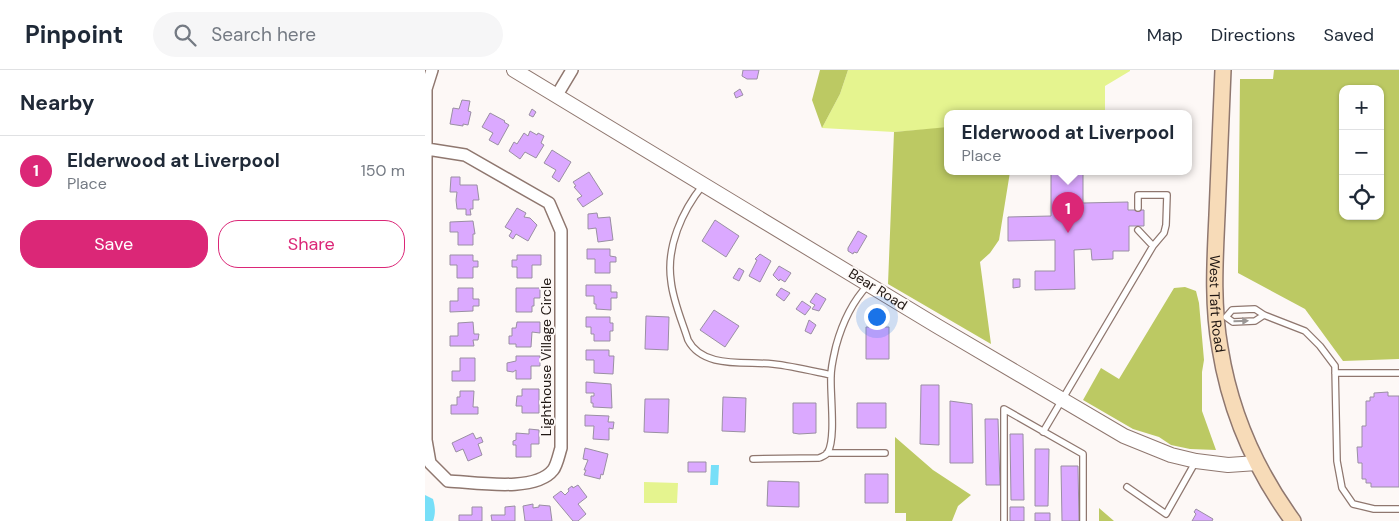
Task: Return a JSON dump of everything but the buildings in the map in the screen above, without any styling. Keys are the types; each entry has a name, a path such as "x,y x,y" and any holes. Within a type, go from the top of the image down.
{"main road":[{"name":"West Taft Road","path":"1223,70 1215,267 1221,317 1220,347 1228,386 1239,423 1270,487 1293,521"}],"street":[{"name":"Lighthouse Village Circle","path":"427,150 465,155 549,203 561,231 561,448 553,470 541,479 516,484 448,481 430,463 427,440 426,89 432,70"},
{"name":"Bear Road","path":"514,70 1124,436 1171,455 1197,461 1228,465 1257,463"},
{"path":"557,96 572,70"}],"lane":[{"path":"704,184 691,200 680,222 673,246 670,273 687,340 691,347 702,355 719,361 774,364 831,374"},
{"path":"1043,432 1153,246 1164,233 1167,225 1167,195 1138,195 1138,208"},
{"path":"1139,230 1153,246"},
{"path":"827,453 831,440 831,374 836,346 847,315 860,294 869,284"},
{"path":"1221,317 1232,310 1255,309 1263,315 1305,331 1320,346 1335,366 1337,461 1342,488 1353,504 1374,509 1399,509"},
{"path":"1221,317 1233,322 1255,320 1263,315"},
{"path":"1335,373 1399,373"},
{"path":"1005,521 1003,409 1083,454 1083,521"},
{"path":"753,458 819,458 827,453 885,453"},
{"path":"1127,487 1166,514 1197,461"}],"green space":[{"path":"820,70 848,70 840,94 822,128 812,100"},
{"path":"848,70 1130,70 1105,86 1105,110 944,110 944,128 894,132 822,128 840,94"},
{"path":"1274,70 1399,70 1399,359 1343,361 1305,309 1238,273 1240,79 1273,79"},
{"path":"944,127 944,175 1010,175 999,240 990,253 980,262 991,344 888,284 894,132"},
{"path":"1185,287 1196,291 1199,303 1204,360 1202,372 1202,411 1216,450 1190,449 1171,445 1159,437 1133,429 1083,400 1101,368 1119,379 1174,288"},
{"path":"895,437 933,470 971,495 958,506 952,521 906,521 906,513 895,513"},
{"path":"644,482 678,483 677,503 644,503"},
{"path":"1099,508 1114,521 1099,521"}],"water":[{"path":"711,465 719,465 718,485 710,485"},
{"path":"425,495 433,499 435,515 433,521 425,521"}],"place":[{"name":"Elderwood at Liverpool","path":"1068,233"}]}
